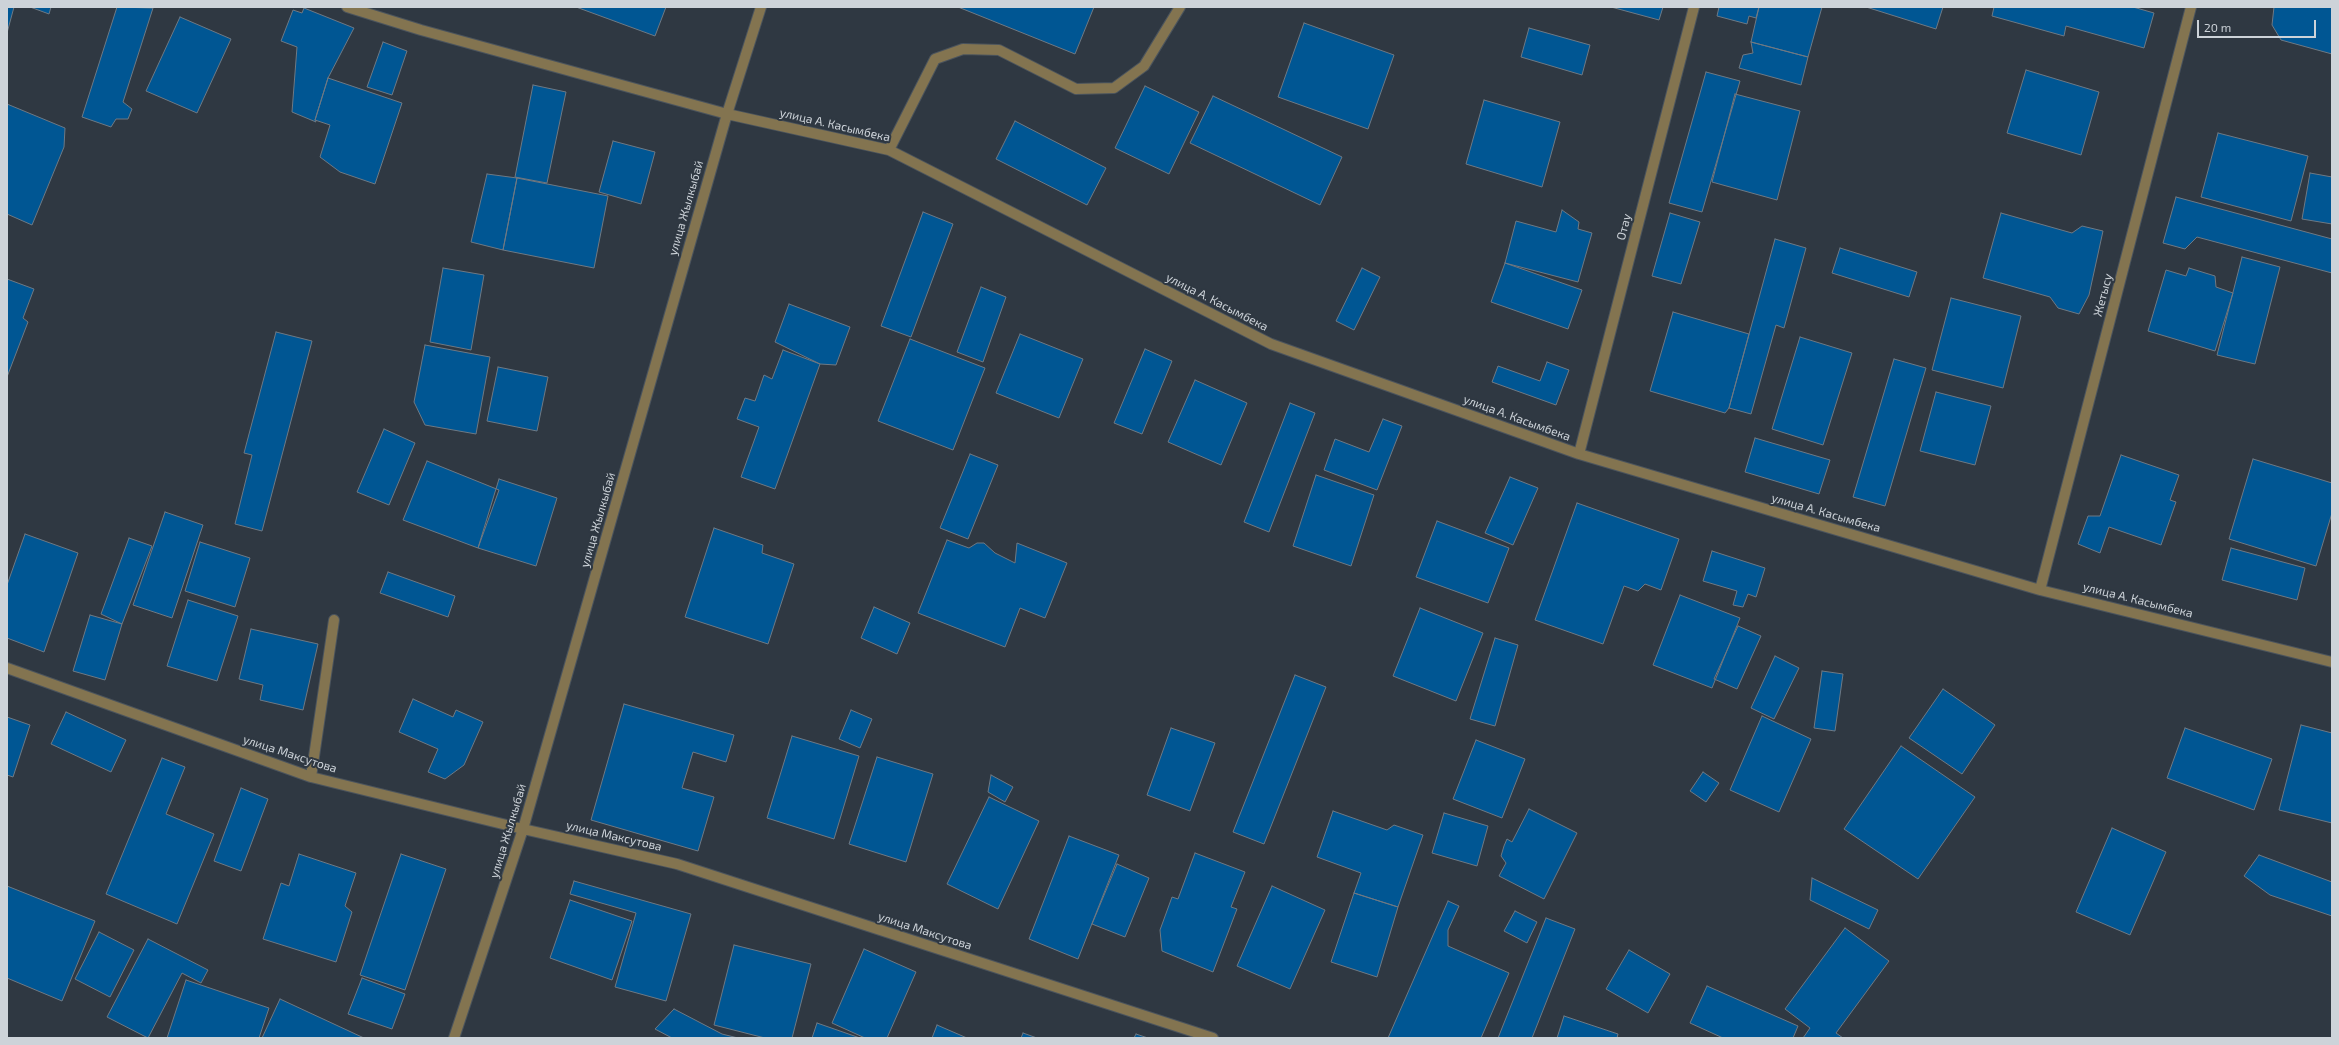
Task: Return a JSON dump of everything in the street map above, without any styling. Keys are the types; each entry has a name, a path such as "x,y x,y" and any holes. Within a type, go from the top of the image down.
{"street":[{"name":"улица А. Касымбека","path":"346,7 421,30 727,114 889,150 1271,344 1579,454 2040,590 2332,662"},
{"name":"улица Жылкыбай","path":"454,1038 523,829 727,114 761,7"},
{"path":"889,150 935,59 963,49 1000,50 1076,89 1114,88 1144,66 1180,7"},
{"name":"Отау","path":"1579,454 1694,7"},
{"name":"Жетысу","path":"2040,590 2191,7"},
{"path":"311,777 334,620"},
{"name":"улица Максутова","path":"7,668 311,777 523,829 677,864 1213,1038"}],"building":[{"path":"7,7 14,7 7,33"},
{"path":"30,7 51,7 49,14"},
{"path":"117,7 153,8 123,102 132,109 128,119 116,119 111,127 82,117"},
{"path":"576,7 666,7 655,36"},
{"path":"958,7 1094,7 1075,54"},
{"path":"1611,7 1663,7 1659,20"},
{"path":"1719,7 1759,7 1756,18 1749,16 1747,24 1717,16"},
{"path":"1759,7 1822,7 1808,57 1751,42"},
{"path":"1866,7 1943,7 1936,29"},
{"path":"1994,7 2133,7 2154,13 2144,48 2066,26 2064,36 1992,16"},
{"path":"2274,7 2332,7 2332,54 2281,40 2272,25"},
{"path":"304,8 354,28 328,78 315,120 316,122 292,112 297,47 281,41 293,10 302,13"},
{"path":"180,17 231,39 197,113 146,91"},
{"path":"1304,23 1394,55 1368,129 1278,97"},
{"path":"1529,28 1590,45 1582,75 1521,57"},
{"path":"383,42 407,51 392,95 367,87"},
{"path":"1751,42 1808,57 1801,85 1739,68 1743,55 1753,53"},
{"path":"2026,70 2099,92 2081,155 2007,133"},
{"path":"1706,72 1740,81 1702,212 1669,203"},
{"path":"328,78 402,103 375,184 340,172 320,157 330,125 315,120"},
{"path":"533,85 566,92 547,183 515,177"},
{"path":"1145,86 1199,112 1169,174 1115,148"},
{"path":"1735,94 1800,111 1777,200 1712,182"},
{"path":"1213,96 1342,157 1320,205 1190,143"},
{"path":"1484,100 1560,122 1542,187 1466,164"},
{"path":"7,104 65,128 64,147 32,225 7,214"},
{"path":"1015,121 1106,168 1087,205 996,159"},
{"path":"2218,133 2308,156 2291,221 2201,197"},
{"path":"613,141 655,152 641,204 599,192"},
{"path":"2310,173 2332,177 2332,224 2302,219"},
{"path":"487,174 517,178 503,250 471,242"},
{"path":"517,178 608,196 594,268 503,250"},
{"path":"2176,197 2332,239 2332,273 2197,237 2185,249 2163,243"},
{"path":"1562,210 1579,222 1578,229 1592,233 1578,282 1505,263 1516,221 1556,232"},
{"path":"923,212 953,224 911,337 881,326"},
{"path":"1670,213 1700,222 1681,284 1652,276"},
{"path":"2001,213 2072,233 2082,226 2103,231 2089,295 2079,314 2058,308 2050,297 1983,278"},
{"path":"1775,239 1806,248 1784,328 1776,325 1751,414 1729,408"},
{"path":"1840,248 1917,272 1909,297 1832,273"},
{"path":"2242,257 2280,267 2255,364 2217,355"},
{"path":"1505,263 1582,290 1568,329 1491,302"},
{"path":"443,268 484,275 471,350 430,342"},
{"path":"1362,268 1380,277 1354,330 1336,321"},
{"path":"2189,268 2215,276 2216,287 2233,293 2215,351 2148,331 2166,270 2186,276"},
{"path":"7,279 34,289 23,318 28,322 7,377"},
{"path":"981,287 1006,297 983,362 957,352"},
{"path":"1951,298 2021,316 2003,388 1932,370"},
{"path":"789,304 850,327 836,365 820,364 775,342"},
{"path":"1673,312 1749,334 1729,408 1725,413 1650,391"},
{"path":"276,332 312,341 262,531 235,524 252,455 244,453"},
{"path":"1020,334 1083,359 1059,418 996,393"},
{"path":"1800,337 1852,353 1823,445 1772,429"},
{"path":"910,339 985,368 953,450 878,421"},
{"path":"425,345 490,357 476,434 425,425 414,402"},
{"path":"1145,349 1172,361 1142,434 1114,423"},
{"path":"783,350 820,364 775,489 741,477 759,427 737,419 745,398 755,401 764,375 772,379"},
{"path":"1894,359 1926,368 1885,506 1853,497"},
{"path":"1547,362 1569,370 1556,405 1492,382 1498,366 1540,381"},
{"path":"498,367 548,377 537,431 487,421"},
{"path":"1195,380 1247,403 1221,465 1168,442"},
{"path":"1936,392 1991,406 1975,465 1920,451"},
{"path":"1290,403 1315,413 1269,532 1244,522"},
{"path":"1383,419 1402,426 1377,490 1324,470 1335,439 1369,452"},
{"path":"384,429 415,443 389,505 357,492"},
{"path":"1755,438 1830,460 1819,494 1745,472"},
{"path":"970,454 998,465 968,539 940,528"},
{"path":"2121,455 2179,475 2170,500 2176,502 2161,545 2109,527 2100,553 2078,544 2088,516 2100,516"},
{"path":"2253,459 2332,483 2332,513 2316,566 2229,539"},
{"path":"427,461 499,490 478,548 403,520"},
{"path":"1316,475 1374,495 1351,566 1293,546"},
{"path":"1510,477 1538,488 1513,545 1485,533"},
{"path":"499,479 557,498 536,566 478,548"},
{"path":"1577,503 1679,539 1661,590 1645,584 1638,591 1624,586 1603,644 1535,620"},
{"path":"165,512 203,525 172,618 133,605"},
{"path":"1437,521 1509,548 1488,603 1416,577"},
{"path":"714,528 763,545 762,553 794,564 768,644 685,617"},
{"path":"25,534 78,553 44,652 7,638 7,585"},
{"path":"129,538 152,546 122,624 101,614"},
{"path":"947,540 969,548 977,543 984,543 995,553 1015,563 1017,543 1067,563 1045,618 1020,608 1005,647 918,613"},
{"path":"200,542 250,558 235,607 185,591"},
{"path":"2231,548 2305,568 2297,600 2222,580"},
{"path":"1712,551 1765,568 1756,597 1748,594 1743,607 1733,605 1737,591 1703,581"},
{"path":"388,572 455,596 448,617 380,593"},
{"path":"1680,595 1740,618 1712,688 1653,665"},
{"path":"188,600 238,616 217,681 167,666"},
{"path":"874,607 910,623 897,654 861,638"},
{"path":"1420,608 1483,633 1456,701 1393,676"},
{"path":"90,615 122,624 105,680 73,671"},
{"path":"1738,626 1761,636 1737,689 1714,679"},
{"path":"251,629 318,644 303,710 260,700 263,685 239,679"},
{"path":"1495,638 1518,645 1495,726 1470,719"},
{"path":"1775,656 1799,668 1774,719 1751,708"},
{"path":"1822,671 1843,674 1835,731 1814,728"},
{"path":"1295,675 1326,687 1264,844 1233,832"},
{"path":"1943,689 1995,725 1962,774 1909,738"},
{"path":"413,699 453,717 456,710 483,722 464,765 445,779 428,772 438,749 399,732"},
{"path":"624,704 734,735 726,762 693,752 682,788 714,797 698,851 591,820"},
{"path":"851,710 872,719 860,748 839,739"},
{"path":"66,712 126,740 111,772 51,744"},
{"path":"1762,716 1811,739 1779,812 1730,790"},
{"path":"7,717 30,725 13,777 7,775"},
{"path":"2301,725 2332,733 2332,823 2279,810"},
{"path":"1171,728 1215,743 1190,811 1147,795"},
{"path":"2185,728 2272,759 2254,810 2167,778"},
{"path":"792,736 859,756 834,839 767,818"},
{"path":"1476,740 1525,759 1502,818 1453,799"},
{"path":"1901,746 1975,797 1918,879 1844,829"},
{"path":"877,757 933,774 906,862 849,844"},
{"path":"162,758 185,767 166,814 214,834 177,924 106,894"},
{"path":"1703,772 1719,783 1706,802 1690,791"},
{"path":"991,775 1013,787 1005,802 988,792"},
{"path":"241,788 268,799 241,871 214,861"},
{"path":"989,797 1039,821 998,909 947,884"},
{"path":"1529,809 1577,833 1544,899 1499,876 1506,863 1501,856 1507,839 1512,842"},
{"path":"1333,811 1387,830 1394,825 1423,835 1398,907 1354,893 1361,873 1317,857"},
{"path":"1444,813 1488,826 1477,866 1432,853"},
{"path":"2112,828 2166,852 2130,935 2076,912"},
{"path":"1069,836 1119,855 1078,959 1029,939"},
{"path":"1195,853 1245,872 1231,907 1237,909 1213,972 1162,951 1160,930 1172,897 1178,899"},
{"path":"299,854 356,873 345,906 352,912 336,962 263,939 281,883 289,886"},
{"path":"401,854 446,869 405,990 360,975"},
{"path":"2259,855 2332,882 2332,916 2270,895 2244,876"},
{"path":"1117,864 1149,878 1125,937 1092,924"},
{"path":"1812,878 1878,910 1869,929 1810,900"},
{"path":"574,881 691,914 666,1001 615,987 636,913 570,894"},
{"path":"7,886 95,921 62,1001 7,978"},
{"path":"1272,886 1325,910 1290,989 1237,966"},
{"path":"1354,893 1398,907 1377,977 1331,962"},
{"path":"570,900 632,921 612,980 550,958"},
{"path":"1448,901 1459,906 1448,930 1448,946 1509,973 1481,1038 1388,1038"},
{"path":"1515,911 1537,922 1527,943 1504,931"},
{"path":"1546,918 1575,929 1532,1038 1498,1038"},
{"path":"1845,928 1889,961 1836,1033 1843,1038 1803,1038 1810,1028 1785,1009"},
{"path":"99,932 134,950 110,997 75,979"},
{"path":"148,939 208,970 201,983 182,973 148,1038 107,1017"},
{"path":"734,945 811,964 792,1038 765,1038 714,1025"},
{"path":"864,949 916,972 887,1038 865,1038 832,1023"},
{"path":"1629,950 1670,974 1648,1013 1606,989"},
{"path":"362,978 405,994 392,1029 348,1014"},
{"path":"186,980 269,1008 259,1038 167,1038"},
{"path":"1707,986 1798,1026 1793,1038 1723,1038 1690,1023"},
{"path":"280,999 364,1038 262,1038"},
{"path":"674,1009 722,1034 738,1038 672,1038 655,1029"},
{"path":"1564,1016 1618,1034 1617,1038 1557,1038"},
{"path":"817,1023 860,1038 812,1038"},
{"path":"937,1025 967,1038 932,1038"},
{"path":"1023,1033 1037,1038 1021,1038"},
{"path":"1136,1034 1148,1038 1134,1038"}]}
